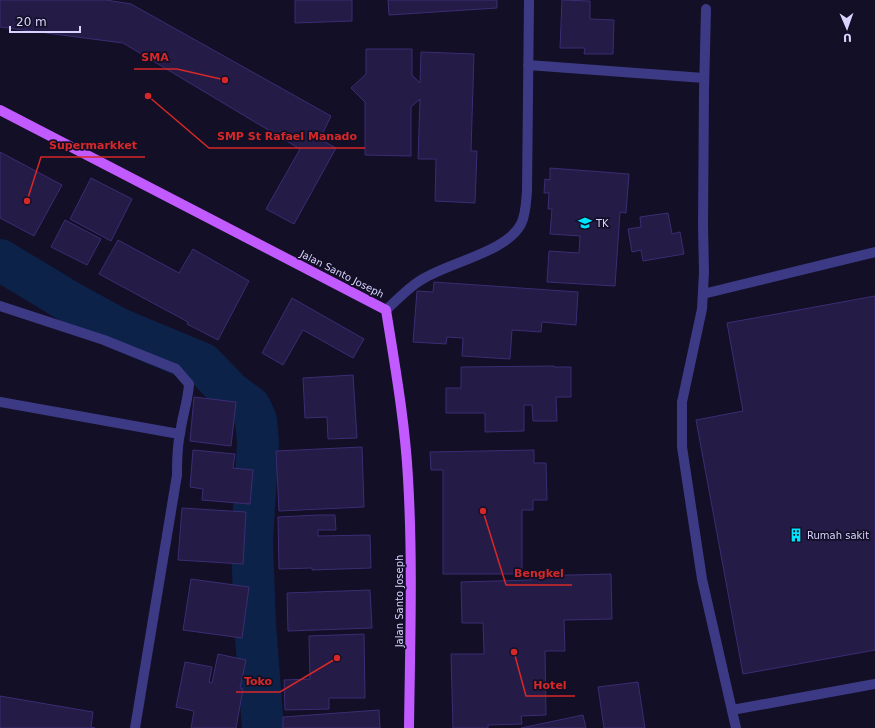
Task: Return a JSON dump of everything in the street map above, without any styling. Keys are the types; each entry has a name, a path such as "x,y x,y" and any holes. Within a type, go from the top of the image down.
{"main road":[{"name":"Jalan Santo Joseph","path":"0,110 386,310 400,398 408,477 411,555 409,728"}],"street":[{"path":"386,310 421,280 491,249 509,237 520,225 525,211 527,191 529,0"},
{"path":"706,9 704,78 703,294 702,309 682,402 682,446 702,579 736,728"},
{"path":"528,65 704,78"},
{"path":"703,294 875,252"},
{"path":"0,306 104,340 176,369 189,384 180,434 177,475 134,728"},
{"path":"0,402 180,434"},
{"path":"732,710 875,684"}],"building":[{"path":"0,0 106,0 131,4 331,116 320,139 336,148 294,224 266,209 300,149 123,43 0,27"},
{"path":"295,0 352,0 352,21 295,23"},
{"path":"388,0 497,0 497,8 389,15"},
{"path":"562,0 590,1 590,19 614,20 613,54 584,54 585,48 560,48"},
{"path":"366,49 412,49 412,75 420,83 421,52 474,54 471,151 477,151 475,203 435,201 436,159 418,159 420,99 411,107 411,156 365,155 365,102 351,88 366,74"},
{"path":"0,152 62,185 34,236 0,218"},
{"name":"TK","path":"550,168 629,174 626,213 620,212 615,286 547,282 549,251 579,253 580,236 550,234 552,209 548,209 549,193 544,193 545,179 550,180"},
{"path":"91,178 132,199 111,241 70,219"},
{"path":"668,213 672,234 680,232 684,254 643,261 641,250 632,252 628,229 641,227 640,217"},
{"path":"65,220 101,239 87,265 51,247"},
{"path":"118,240 179,273 193,249 249,281 218,340 99,274"},
{"path":"434,282 578,292 576,325 542,322 541,332 512,330 510,359 462,356 463,338 447,337 446,344 413,342 417,291 433,292"},
{"name":"Rumah sakit","path":"875,296 875,650 743,674 696,420 743,411 727,323"},
{"path":"292,298 364,339 353,358 303,330 283,365 262,353"},
{"path":"461,367 571,367 571,397 556,397 557,421 533,421 532,405 524,405 524,431 485,432 485,413 446,413 446,388 461,388"},
{"path":"353,375 357,438 328,439 327,417 305,418 303,378"},
{"path":"194,397 236,402 231,446 190,441"},
{"path":"362,447 364,507 279,511 276,451"},
{"path":"193,450 235,454 233,468 253,470 250,504 202,500 203,489 190,487"},
{"path":"534,450 534,463 546,463 547,500 533,500 533,510 522,510 522,574 443,574 443,470 431,470 430,452"},
{"path":"182,508 246,512 243,564 178,560"},
{"path":"335,515 336,530 318,530 318,536 370,535 371,568 312,570 312,568 279,569 278,517"},
{"path":"611,574 612,619 564,620 565,651 545,651 546,715 521,716 522,724 488,725 488,728 453,728 451,654 484,654 483,623 462,623 461,582 531,580 531,576"},
{"path":"191,579 249,587 242,638 183,630"},
{"path":"370,590 372,628 288,631 287,593"},
{"path":"364,634 365,698 329,698 329,709 285,710 284,680 310,679 309,636"},
{"path":"218,654 246,660 240,688 243,689 236,728 191,728 194,711 176,707 185,662 212,667 209,682 212,683"},
{"path":"638,682 645,728 604,728 598,687"},
{"path":"0,696 93,712 91,727 95,728 0,728"},
{"path":"379,710 380,728 283,728 283,717"},
{"path":"583,715 586,728 521,728"}],"waterway":[{"path":"0,260 73,304 119,329 203,364 231,393 250,407 256,420 258,443 252,541 255,625 263,728"}],"place":[{"name":"SMA","path":"225,80"},
{"name":"SMP St Rafael Manado","path":"148,96"},
{"name":"Supermarkket","path":"27,201"},
{"name":"TK","path":"585,223"},
{"name":"Bengkel","path":"483,511"},
{"name":"Rumah sakit","path":"796,535"},
{"name":"Hotel","path":"514,652"},
{"name":"Toko","path":"337,658"}]}
